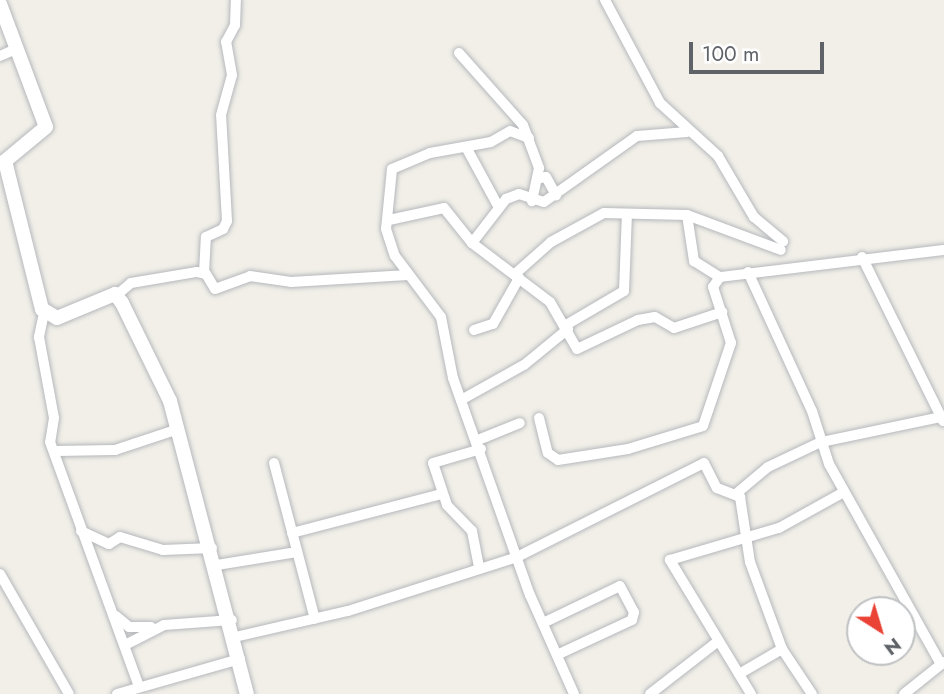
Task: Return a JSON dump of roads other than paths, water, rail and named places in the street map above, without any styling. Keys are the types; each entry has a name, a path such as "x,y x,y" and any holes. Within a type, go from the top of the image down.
{"street":[{"path":"236,0 235,25 226,42 232,75 222,101 226,220 223,229 206,237 204,273 215,289 250,276 290,282 408,275"},
{"path":"474,330 493,324 517,276 592,217 626,214 687,215 782,245 754,217 718,156 687,132 660,103 605,0"},
{"path":"0,4 46,128 4,158 16,217 44,313 39,337 54,413 50,442 56,452 81,531 139,687"},
{"path":"0,56 16,50"},
{"path":"459,53 510,104 529,138 537,179 532,201"},
{"path":"529,138 510,131 392,169 388,242 408,275 441,317 461,400 479,444 517,558 574,694"},
{"path":"472,243 497,204 519,194 532,201 556,195 578,172 636,136 687,132"},
{"path":"467,147 497,204"},
{"path":"537,179 546,177 556,195"},
{"path":"389,220 441,207 472,243 517,276 567,327 580,349 638,320 655,317 674,328 722,312"},
{"path":"461,400 524,365 567,327 625,289 626,214"},
{"path":"687,215 694,261 720,277 862,257 944,250"},
{"path":"737,493 768,467 821,442 942,420 862,257"},
{"path":"748,272 844,492 943,663 904,694"},
{"path":"44,313 57,318 117,295 153,277 204,273"},
{"path":"539,418 548,453 558,460 628,449 703,426 710,415 715,377 730,352 732,334 713,287 720,277"},
{"path":"117,295 156,368 178,429 232,620 247,694"},
{"path":"479,567 472,531 442,494 433,463 520,423"},
{"path":"56,452 115,450 178,429"},
{"path":"274,463 315,620"},
{"path":"235,637 315,620 479,567 517,558 702,463 717,488 737,493"},
{"path":"751,694 717,642 670,560 749,538 799,519 844,492"},
{"path":"737,493 749,538 750,562 782,649 812,694"},
{"path":"292,533 442,494"},
{"path":"81,531 109,544 120,537 163,550 212,548"},
{"path":"217,565 297,552"},
{"path":"0,574 69,694"},
{"path":"542,623 620,586 634,612 632,620 557,655"},
{"path":"113,612 129,626 154,627 232,620"},
{"path":"125,645 154,627"},
{"path":"650,694 717,642"},
{"path":"739,674 782,649"},
{"path":"120,694 240,659"}]}
